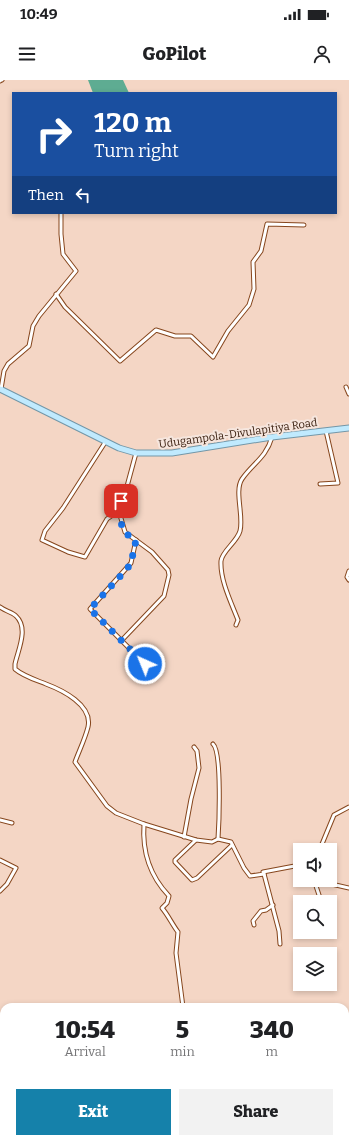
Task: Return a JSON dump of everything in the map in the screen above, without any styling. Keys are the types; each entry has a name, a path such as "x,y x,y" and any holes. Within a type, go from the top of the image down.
{"main road":[{"name":"Udugampola-Divulapitiya Road","path":"0,389 106,441 136,453 172,453 272,437 349,428"}],"street":[{"path":"0,389 4,371 8,364 29,346 33,326 39,316 76,271 63,254 61,214"},
{"path":"56,294 65,307 120,361 156,330 175,336 192,336 213,356 228,331 249,305 254,289 252,262 261,251 267,224 304,225"},
{"path":"346,387 349,394"},
{"path":"320,484 338,483 326,431"},
{"path":"236,625 238,620 224,579 221,562 222,555 233,544 240,531 241,515 239,492 241,480 267,451 272,437"},
{"path":"106,441 63,508 45,531 42,540 68,552 83,557 85,556 107,519 117,512 126,490 136,453"},
{"path":"117,512 120,515 125,532 152,552 168,570 170,575 164,596 122,640"},
{"path":"136,540 131,563 90,609 145,664"},
{"path":"349,571 347,577 349,580"},
{"path":"0,607 22,622 23,630 15,669 24,675 61,689 80,704 88,716 88,726 75,762 107,806 116,812 144,824 184,837 212,842 218,839 230,842 250,876 264,874 263,872 293,867"},
{"path":"213,744 217,749 219,764 218,839"},
{"path":"184,837 191,799 199,768 197,751 194,747"},
{"path":"322,843 334,815 349,807"},
{"path":"0,820 12,823"},
{"path":"144,824 144,841 151,872 159,885 169,896 167,903 162,908 178,932 176,953 182,1003"},
{"path":"196,840 175,860 180,868 192,880 197,878 232,845"},
{"path":"0,860 16,868 7,884 0,890"},
{"path":"264,874 279,931 280,944"},
{"path":"337,885 349,888"},
{"path":"254,925 253,920 256,915 273,905"}],"shaded area":[{"path":"88,80 123,80 129,92 93,92"}],"route":[{"path":"121,501 117,512 120,515 123,528 125,532 136,540 131,563 90,609 145,664"}]}
